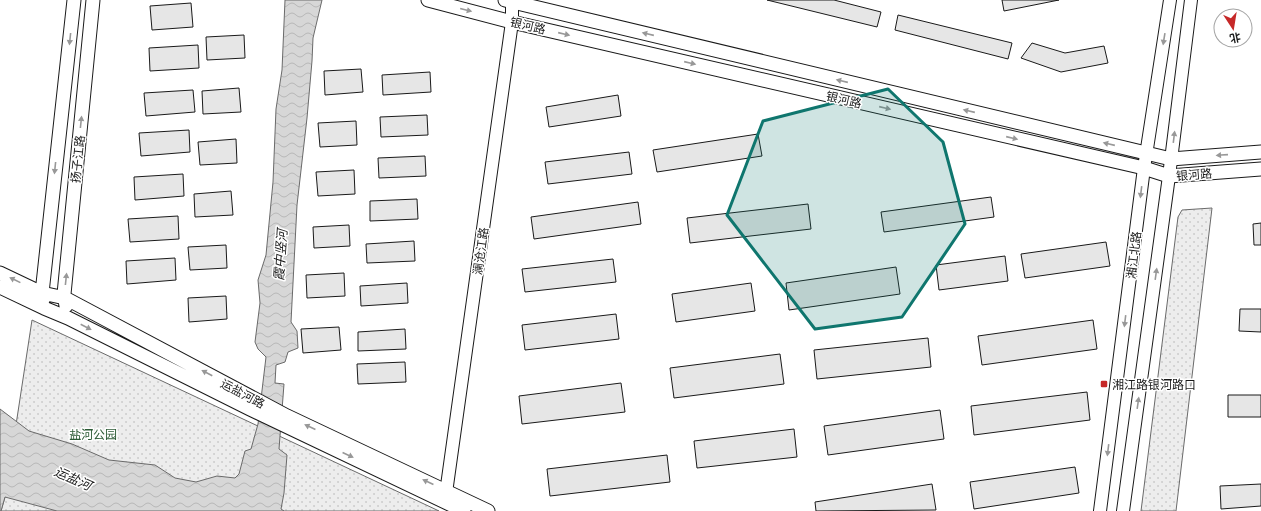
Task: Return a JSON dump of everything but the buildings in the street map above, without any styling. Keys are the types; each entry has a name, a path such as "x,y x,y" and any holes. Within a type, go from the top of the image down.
{"main road":[{"name":"扬子江路","path":"44,308 42,293 74,0"},
{"name":"扬子江路","path":"68,318 65,298 93,0"},
{"name":"银河路","path":"428,0 512,22 1144,168 1169,176 1261,169"},
{"name":"银河路","path":"509,0 1171,159 1261,152"},
{"name":"运盐河路","path":"0,273 42,293 65,298 252,403 287,421 446,497 488,511"},
{"name":"运盐河路","path":"0,287 252,403"},
{"name":"运盐河路","path":"446,497 464,511"}],"street":[{"name":"澜沧江路","path":"446,497 512,22 509,0"},
{"name":"湘江北路","path":"1100,511 1146,153 1170,0"},
{"name":"湘江北路","path":"1123,511 1169,176 1191,0"}],"highlighted area":[{"path":"888,89 943,142 965,224 902,317 815,329 727,215 763,121"}],"green space":[{"path":"1212,208 1176,511 1141,511 1178,217 1182,210"},
{"name":"盐河公园","path":"32,320 439,511 1,511 5,497"}],"water":[{"path":"285,0 322,0 313,38 307,118 297,205 291,322 297,331 298,348 288,352 285,362 276,365 275,383 284,384 279,449 287,455 284,493 281,509 284,511 57,511 5,497 0,511 0,409 29,431 72,444 109,460 155,465 175,478 196,482 217,476 235,478 239,474 245,451 251,449 258,424 266,357 258,349 255,342 260,303 258,280 266,255 273,182 276,109 282,70"}],"place":[{"name":"湘江路银河路口","path":"1104,384"}],"water label":[{"name":"霞中竖河","path":"280,255"},
{"name":"运盐河","path":"73,478"}]}
